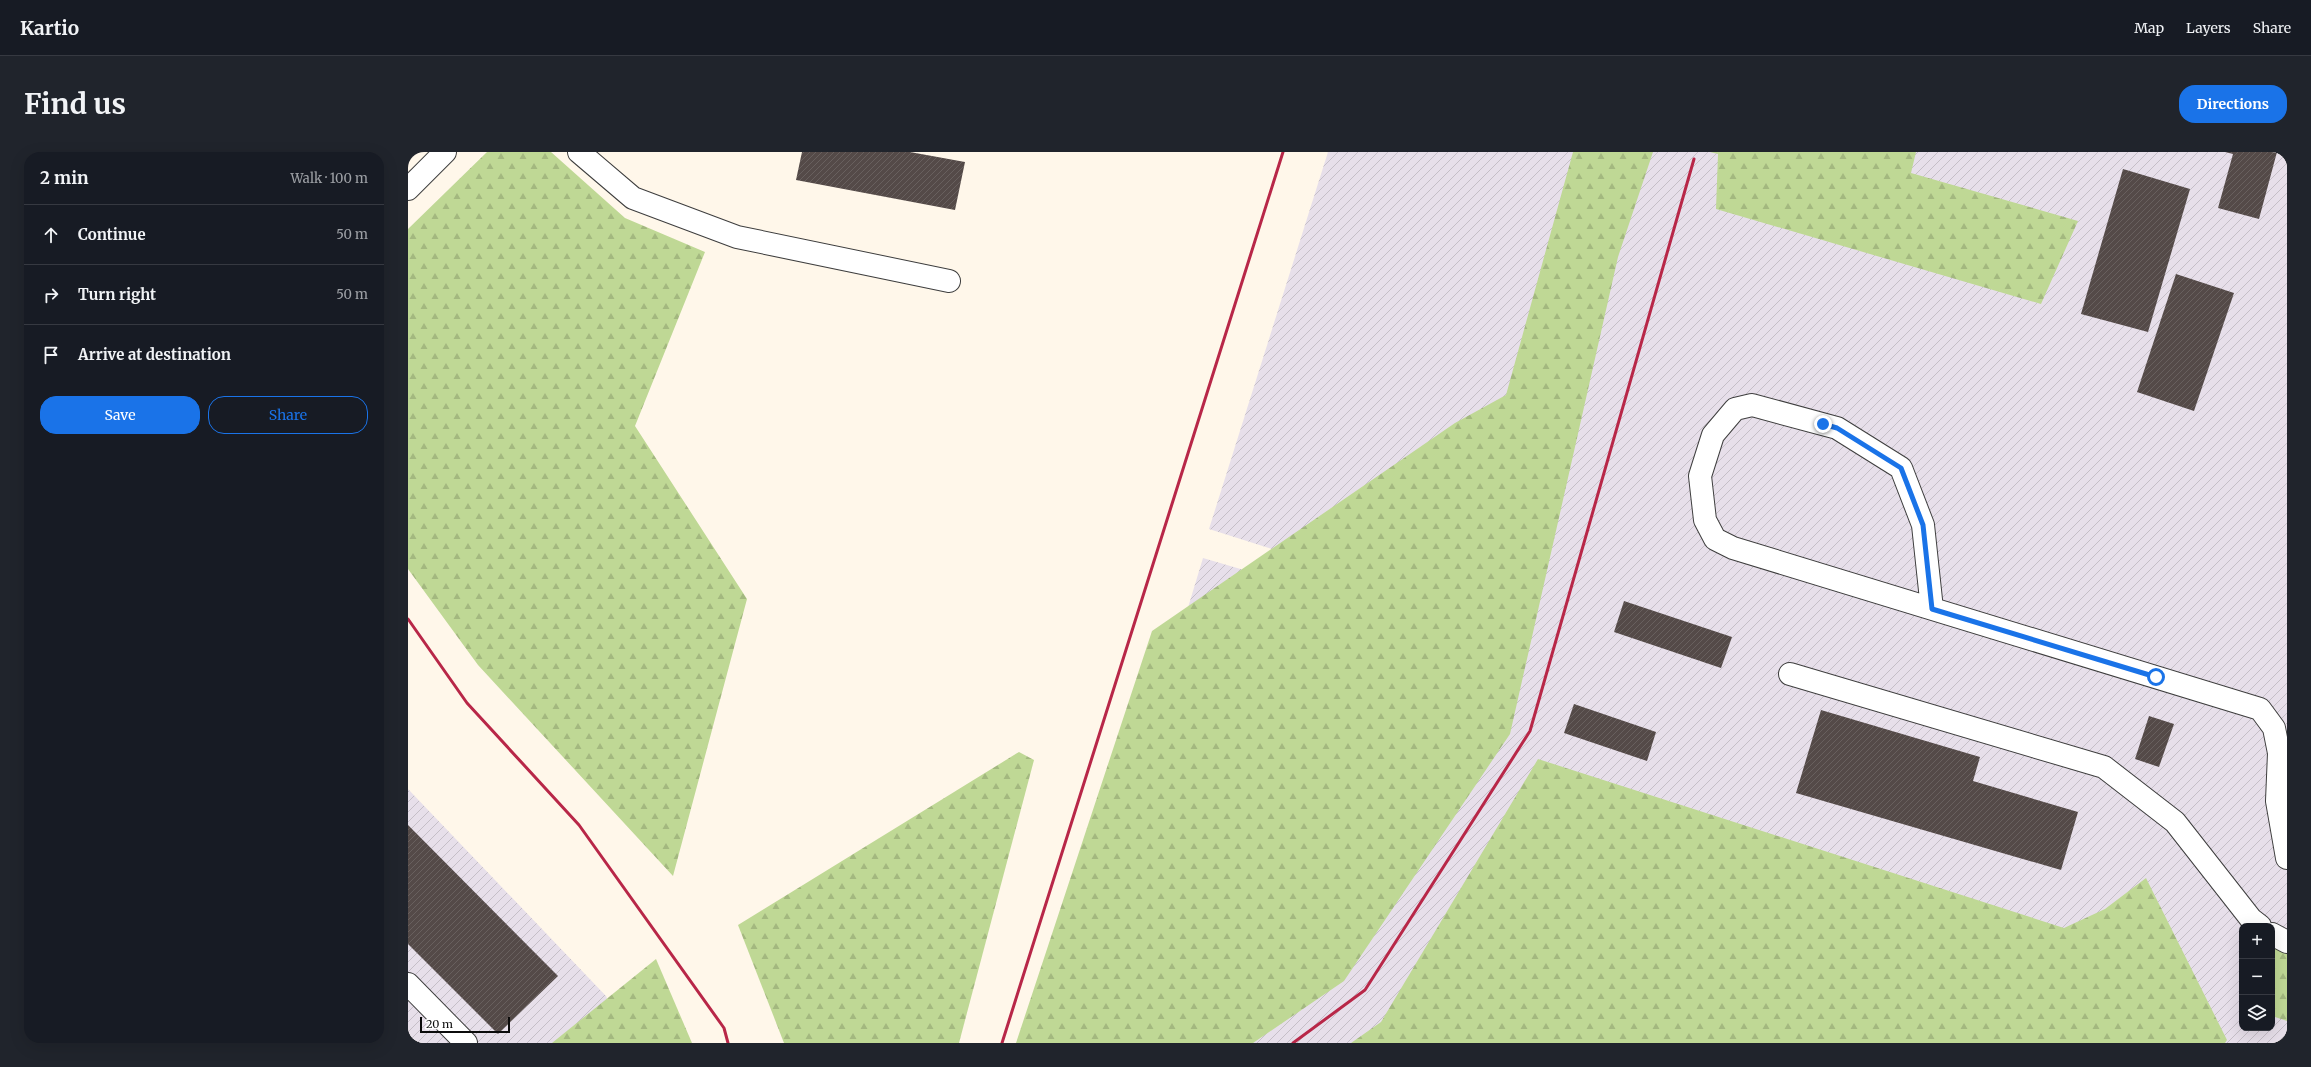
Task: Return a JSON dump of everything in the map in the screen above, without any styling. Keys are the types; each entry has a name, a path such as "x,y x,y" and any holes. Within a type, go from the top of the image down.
{"lane":[{"path":"408,189 445,152"},
{"path":"579,152 633,198 737,237 949,281"},
{"path":"1932,609 1923,525 1901,468 1837,428 1752,405 1735,409 1714,435 1700,476 1705,520 1715,539 1733,548 1932,609 2260,709 2274,728 2276,734 2279,753 2277,801 2287,858"},
{"path":"1790,674 2104,767 2175,822 2251,919 2256,923"},
{"path":"2275,936 2287,942"},
{"path":"408,984 466,1043"}],"shaded area":[{"path":"1328,152 1594,152 1454,607 1209,529"},
{"path":"1610,152 2287,152 2287,1043 1056,1043 1203,558 1464,635"},
{"path":"408,789 606,996 625,1043 408,1043"}],"green space":[{"path":"487,152 551,152 625,218 705,252 635,426 747,599 673,876 478,665 408,569 408,229"},
{"path":"1573,152 1653,152 1618,257 1510,734 1344,981 1253,1043 1016,1043 1152,631 1455,423 1506,395"},
{"path":"1710,152 1916,152 1911,173 2078,221 2041,304 1716,209 1718,154"},
{"path":"1019,752 1034,760 959,1043 784,1043 738,925"},
{"path":"1538,759 2064,928 2105,909 2146,878 2227,1040 2225,1043 1351,1043 1381,1022"},
{"path":"2275,948 2287,952 2287,1021 2275,1017"},
{"path":"656,959 692,1043 552,1043"}],"building":[{"path":"802,152 910,152 965,162 955,210 796,180"},
{"path":"2225,152 2277,152 2259,219 2218,208 2233,154"},
{"path":"2123,169 2190,189 2148,332 2081,314"},
{"path":"2176,274 2234,293 2194,411 2137,392"},
{"path":"1624,601 1732,637 1721,668 1614,632"},
{"path":"1574,704 1656,732 1647,761 1564,733"},
{"path":"1821,710 1980,757 1973,781 2078,812 2061,870 1796,793"},
{"path":"2149,716 2174,724 2159,767 2135,759"},
{"path":"408,825 558,976 498,1034 408,944"}],"railway":[{"path":"1002,1043 1283,152"},
{"path":"1293,1043 1365,990 1530,731 1694,159"},
{"path":"408,619 467,703 579,825 724,1028 728,1043"}],"route":[{"path":"1823,424 1837,428 1901,468 1923,525 1932,609 2156,677"}]}
